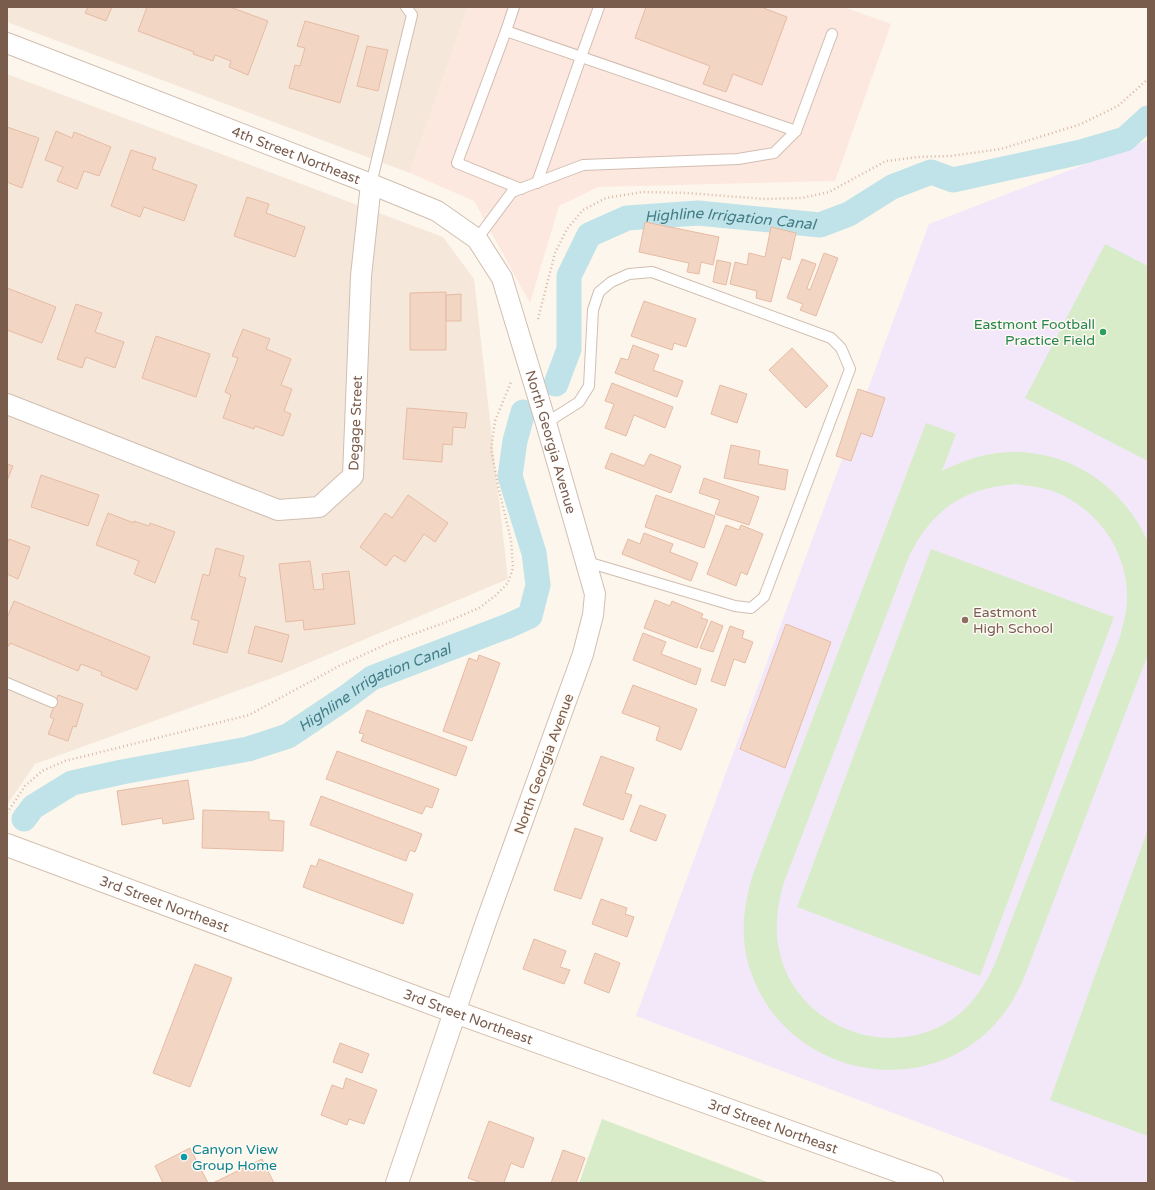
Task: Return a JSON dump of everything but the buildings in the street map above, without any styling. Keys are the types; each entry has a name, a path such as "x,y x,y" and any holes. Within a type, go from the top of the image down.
{"street":[{"name":"4th Street Northeast","path":"7,43 371,184 436,211 476,239 502,278 520,339"},
{"name":"Degage Street","path":"7,404 278,510 319,507 353,476 361,276 371,184"},
{"name":"North Georgia Avenue","path":"397,1183 486,922 584,654 593,615 595,594 587,562 520,339"},
{"name":"3rd Street Northeast","path":"7,845 455,1012 932,1183"}],"lane":[{"path":"371,184 412,15 406,7"},
{"path":"514,7 457,163 521,189"},
{"path":"537,183 599,7"},
{"path":"506,30 796,130"},
{"path":"476,239 512,192 583,165 738,159 774,153 796,130 832,34"},
{"path":"546,423 578,402 589,386 593,310 599,292 611,282 629,274 652,272 831,338 841,348 850,369 764,597 751,608 735,606 587,562"},
{"path":"7,683 52,702"}],"shaded area":[{"path":"7,7 468,7 410,173 7,22"},
{"path":"468,7 844,7 891,24 835,181 598,187 559,206 530,303 474,201 410,173"},
{"path":"7,74 443,237 474,279 508,579 275,677 35,764 7,805"},
{"name":"Eastmont High School","path":"1148,140 1148,1183 1079,1183 636,1016 929,224"}],"green space":[{"name":"Eastmont Football Practice Field","path":"1105,244 1148,266 1148,461 1025,398"},
{"path":"926,423 956,434 942,471 978,457 991,454 1016,452 1040,455 1063,461 1085,471 1104,484 1122,501 1136,520 1148,542 1148,654 1024,978 1017,993 1001,1017 970,1045 935,1063 897,1070 859,1066 822,1054 790,1032 765,1001 748,963 744,941 744,918 747,896 753,874","holes":["1016,484 1050,490 1070,500 1085,509 1108,534 1122,564 1126,581 1127,598 1125,618 1120,637 994,966 981,989 965,1009 940,1026 913,1036 885,1038 857,1033 831,1022 809,1004 791,982 780,954 777,937 779,902 783,885 909,556 918,540 928,525 939,514 965,496 980,490"]},
{"path":"931,549 1114,617 980,976 797,907"},
{"path":"1148,829 1148,1136 1050,1100"},
{"path":"602,1119 770,1183 579,1183"}],"waterway":[{"name":"Highline Irrigation Canal","path":"556,384 569,349 569,276 589,235 627,218 698,213 820,225 849,214 892,187 931,172 953,180 1081,152 1125,139 1148,118"},
{"name":"Highline Irrigation Canal","path":"24,819 33,807 72,783 122,772 248,749 288,736 372,678 508,626 530,616 538,585 534,553 510,476 515,441 523,412"}],"place":[{"name":"Eastmont Football Practice Field","path":"1103,332"},
{"name":"Eastmont High School","path":"965,620"},
{"name":"Canyon View Group Home","path":"184,1157"}]}
